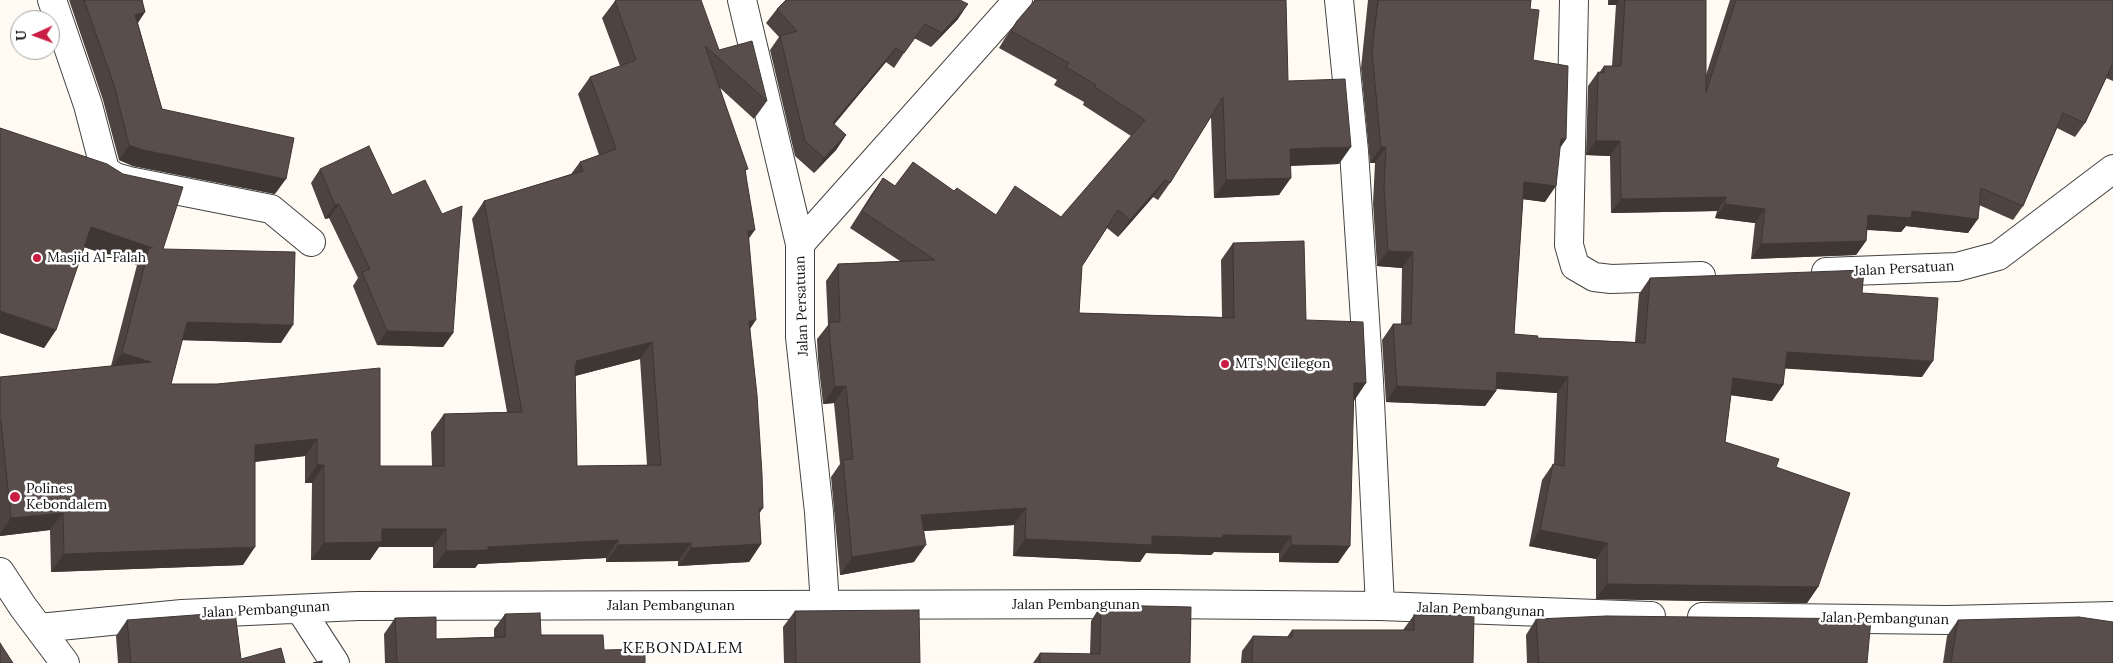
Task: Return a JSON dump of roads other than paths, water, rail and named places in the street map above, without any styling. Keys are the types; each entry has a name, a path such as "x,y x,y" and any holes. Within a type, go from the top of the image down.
{"street":[{"path":"52,0 88,105 105,170 114,177 271,210 311,242"},
{"path":"742,0 800,244"},
{"name":"Jalan Persatuan","path":"825,605 819,512 800,337 800,244 1018,0"},
{"path":"1340,0 1354,151 1369,381 1380,606"},
{"path":"1574,0 1569,246 1575,266 1594,277 1611,279 1730,276"},
{"name":"Jalan Persatuan","path":"1799,273 1957,267 1998,256 2113,169"},
{"path":"4,587 39,628 65,663"},
{"name":"Jalan Pembangunan","path":"39,628 182,614 358,606 1380,606 1618,616 1947,620 2113,616"},
{"path":"300,609 335,663"}],"place":[{"name":"Masjid Al-Falah","path":"37,258"},
{"name":"MTs N Cilegon","path":"1225,364"},
{"name":"Polines Kebondalem","path":"15,497"}],"district":[{"name":"KEBONDALEM","path":"683,648"}]}
